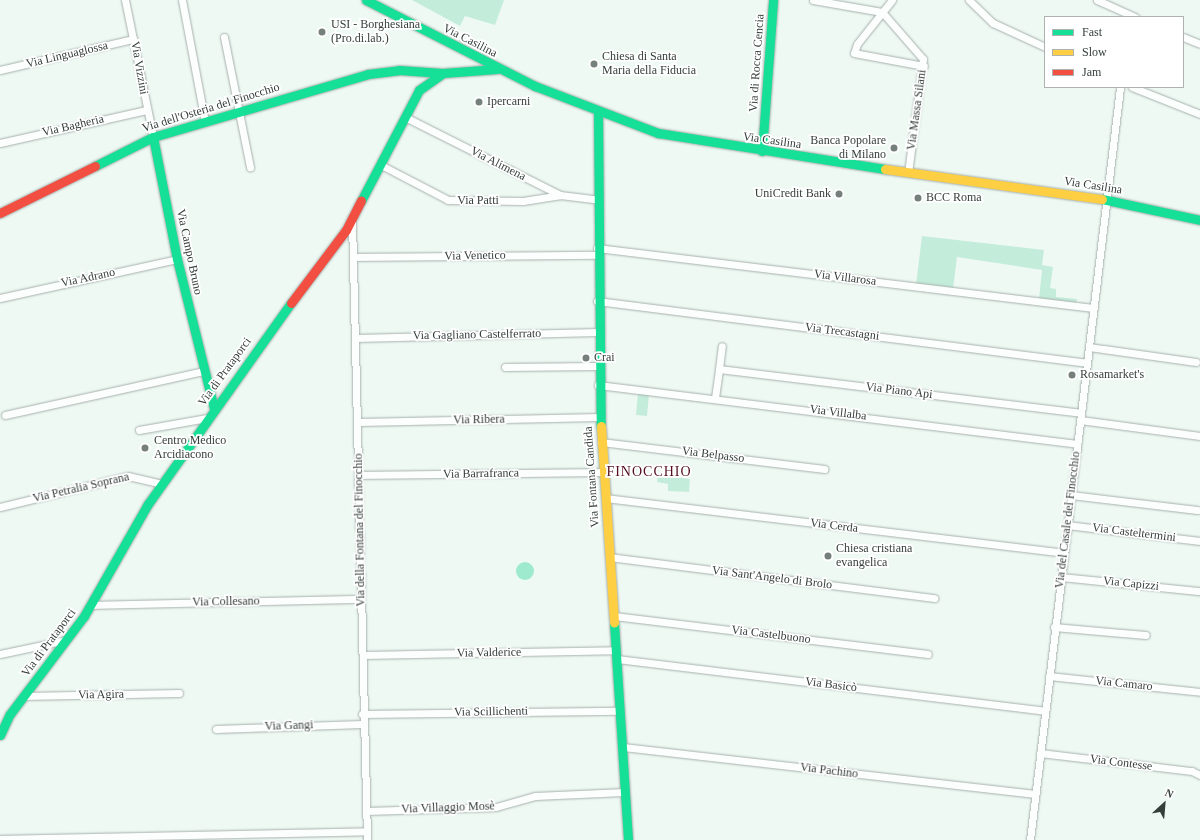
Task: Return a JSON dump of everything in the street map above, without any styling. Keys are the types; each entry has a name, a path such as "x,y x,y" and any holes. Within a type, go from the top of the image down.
{"main road":[{"name":"Via Casilina","path":"366,0 497,69 598,112 674,137 908,173 1106,200 1200,220"},
{"name":"Via di Rocca Cencia","path":"762,151 773,0"},
{"name":"Via di Prataporci","path":"0,735 23,696 68,640 91,605 162,484 207,418 352,220 422,86 442,73 497,69"},
{"name":"Via dell'Osteria del Finocchio","path":"0,213 153,137 368,74 399,70 442,73"},
{"name":"Via Fontana Candida","path":"598,112 595,199 598,386 602,472 614,616 628,840"},
{"name":"Via Campo Bruno","path":"153,137 177,259 214,408"}],"street":[{"name":"Via Vizzini","path":"125,0 146,110 153,137"},
{"path":"182,0 205,122"},
{"path":"813,0 882,12"},
{"path":"892,0 857,44 854,53 924,66"},
{"path":"968,0 993,23 1044,48"},
{"path":"1097,0 1132,16"},
{"name":"Via Massa Silani","path":"882,12 921,56 924,66 908,173"},
{"path":"224,37 250,167"},
{"path":"1184,37 1200,44"},
{"name":"Via Linguaglossa","path":"0,70 133,40"},
{"name":"Via del Casale del Finocchio","path":"1030,840 1054,627 1120,88"},
{"path":"1135,88 1200,114"},
{"name":"Via Bagheria","path":"0,143 146,110"},
{"name":"Via Alimena","path":"405,116 560,195 595,199"},
{"name":"Via Patti","path":"381,165 448,200 523,201 560,195"},
{"name":"Via della Fontana del Finocchio","path":"352,220 359,422 363,655 362,724 367,840"},
{"name":"Via Venetico","path":"354,257 597,252"},
{"name":"Via Villarosa","path":"597,252 1093,308"},
{"name":"Via Adrano","path":"0,298 177,259"},
{"name":"Via Trecastagni","path":"597,301 1086,363"},
{"name":"Via Gagliano Castelferrato","path":"356,338 598,332"},
{"path":"715,398 722,346"},
{"path":"1089,347 1196,362"},
{"path":"505,367 598,366"},
{"name":"Via Piano Api","path":"719,369 1080,416 1200,436"},
{"path":"5,415 204,372"},
{"name":"Via Villalba","path":"598,386 715,398 1077,444"},
{"name":"Via Ribera","path":"359,422 600,417"},
{"path":"139,430 207,418"},
{"name":"Via Belpasso","path":"601,442 824,469"},
{"name":"Via Barrafranca","path":"359,475 602,472"},
{"name":"Via Petralia Soprana","path":"0,507 128,476 162,484"},
{"path":"1071,495 1197,510"},
{"name":"Via Cerda","path":"605,498 1064,553"},
{"name":"Via Casteltermini","path":"1067,525 1200,541"},
{"name":"Via Sant'Angelo di Brolo","path":"609,557 934,598"},
{"name":"Via Capizzi","path":"1061,577 1200,591"},
{"name":"Via Collesano","path":"91,605 361,599"},
{"name":"Via Castelbuono","path":"614,616 928,654"},
{"path":"1054,627 1146,635"},
{"path":"0,654 68,640"},
{"name":"Via Valderice","path":"363,655 616,655"},
{"name":"Via Basicò","path":"616,655 1045,711"},
{"name":"Via Camaro","path":"1049,676 1200,692"},
{"name":"Via Agira","path":"23,696 179,694"},
{"name":"Via Scillichenti","path":"362,714 620,711"},
{"name":"Via Gangi","path":"216,729 362,724"},
{"name":"Via Pachino","path":"623,747 1035,794"},
{"name":"Via Contesse","path":"1040,753 1192,771 1200,775"},
{"name":"Via Villaggio Mosè","path":"366,811 492,807 535,796 624,792"},
{"path":"0,839 367,831"}],"shaded area":[{"path":"412,0 504,0 495,25 465,16 460,26"},
{"path":"922,236 1044,250 1042,265 1053,267 1050,288 1056,289 1056,297 1077,299 1076,303 1039,299 1042,270 957,257 953,289 916,285"},
{"path":"638,393 649,394 647,416 636,415"},
{"path":"658,475 690,479 689,492 668,491 668,484 657,482"},
{"path":"525,562 531,565 534,571 531,577 525,580 519,577 516,571 519,565"}],"traffic: fast":[{"path":"366,0 535,86 658,133 885,169"},
{"path":"762,151 773,0"},
{"path":"361,201 419,90 443,73 497,69"},
{"path":"95,166 153,137 368,74 399,70 442,73"},
{"path":"598,112 601,426"},
{"path":"153,137 177,259 214,408"},
{"path":"1102,199 1200,220"},
{"path":"0,735 10,714 84,616 148,504 291,303"},
{"path":"614,623 628,840"}],"traffic: slow":[{"path":"885,169 1102,199"},
{"path":"601,426 614,623"}],"traffic: jam":[{"path":"0,213 95,166"},
{"path":"291,303 346,230 361,201"}],"place":[{"name":"USI - Borghesiana (Pro.di.lab.)","path":"322,32"},
{"name":"Chiesa di Santa Maria della Fiducia","path":"594,64"},
{"name":"Ipercarni","path":"479,102"},
{"name":"Banca Popolare di Milano","path":"894,148"},
{"name":"UniCredit Bank","path":"839,194"},
{"name":"BCC Roma","path":"918,198"},
{"name":"Crai","path":"586,358"},
{"name":"Rosamarket's","path":"1072,375"},
{"name":"Centro Medico Arcidiacono","path":"145,448"},
{"name":"Chiesa cristiana evangelica","path":"828,556"}],"district":[{"name":"FINOCCHIO","path":"649,472"}]}
